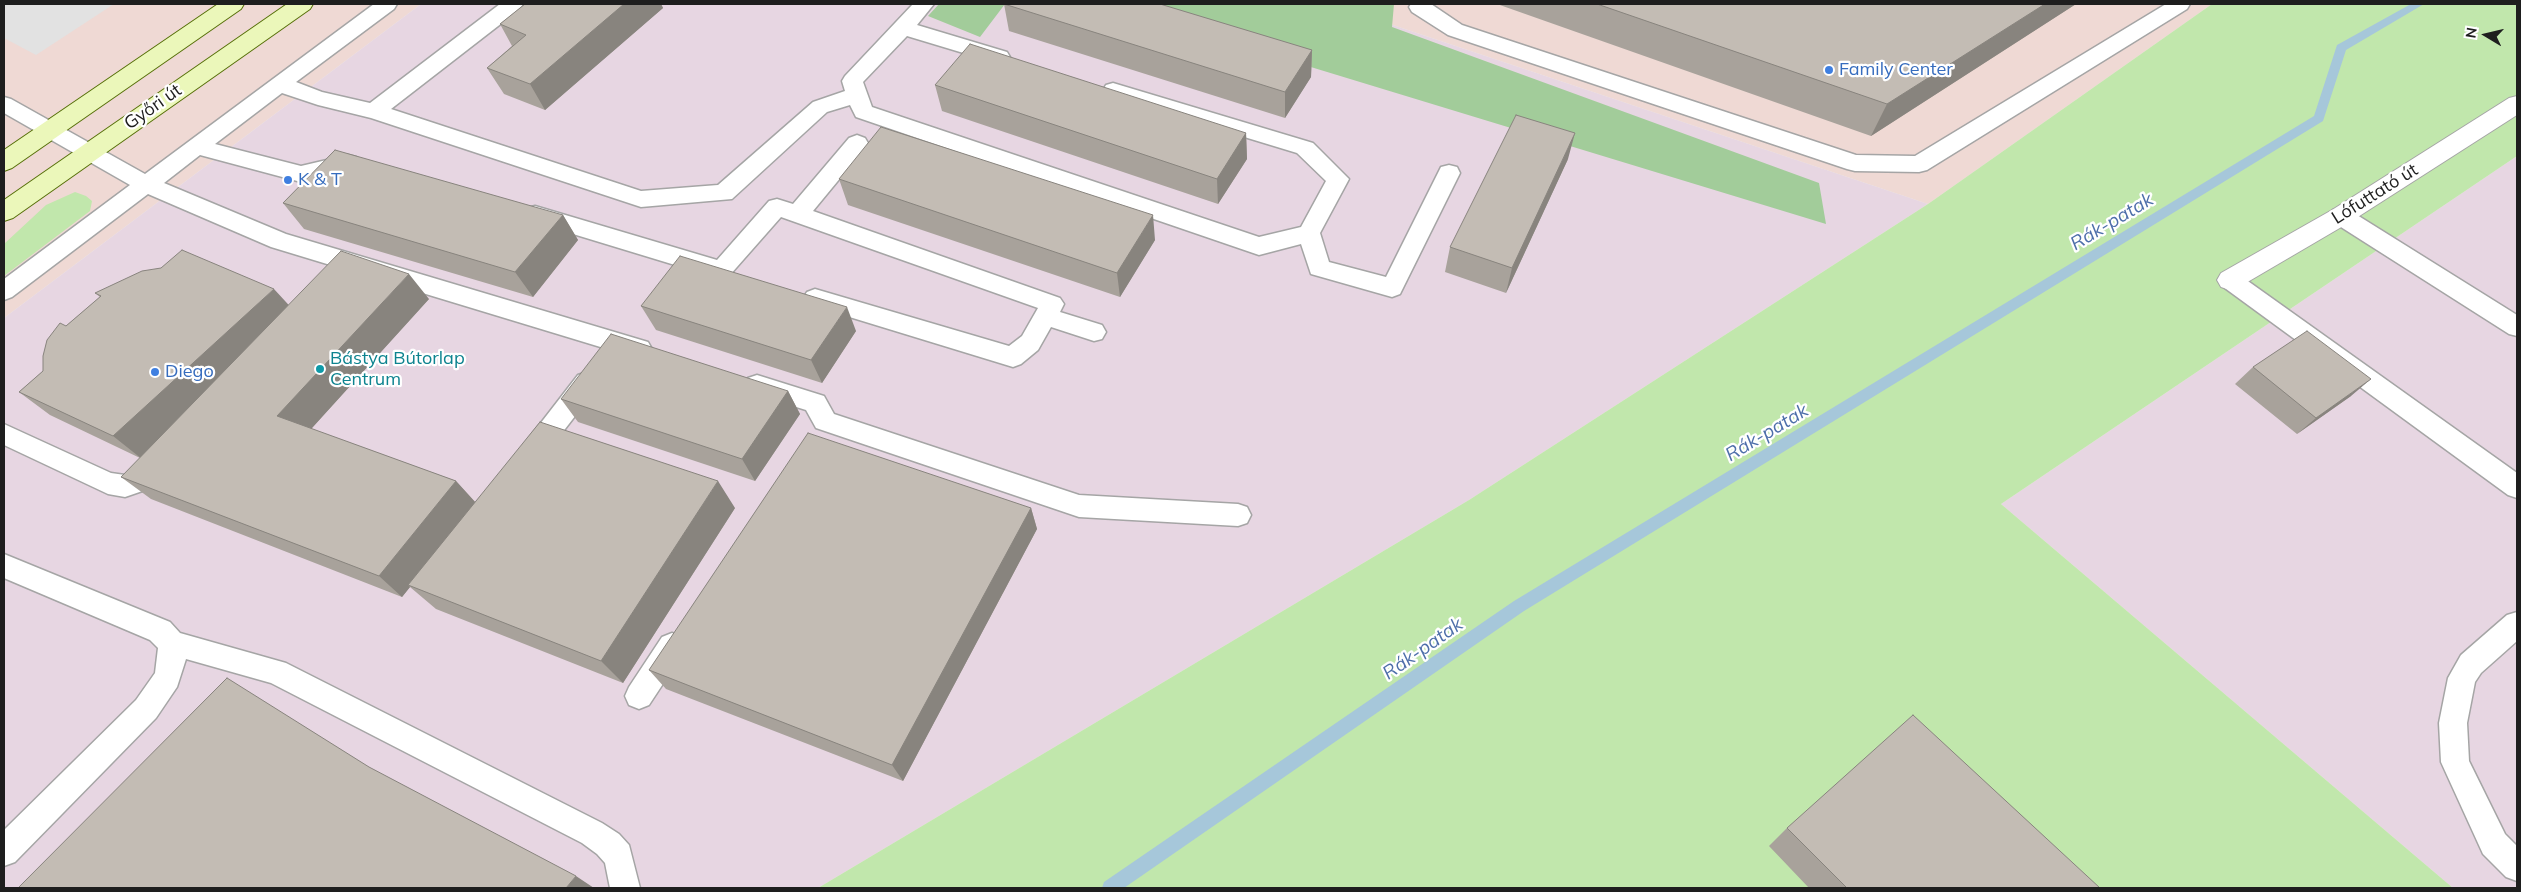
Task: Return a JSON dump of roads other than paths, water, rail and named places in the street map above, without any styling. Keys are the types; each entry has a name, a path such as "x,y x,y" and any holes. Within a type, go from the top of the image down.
{"main road":[{"path":"4,162 233,4"},
{"name":"Győri út","path":"4,212 302,4"}],"street":[{"name":"Lófuttató út","path":"2230,280 2341,216 2517,104"}],"lane":[{"path":"4,291 387,4"},
{"path":"374,111 513,4"},
{"path":"924,4 852,80 863,112 1259,246 1309,233"},
{"path":"1421,4 1419,8 1455,30 1855,163 1920,164 2180,4"},
{"path":"903,28 1018,62"},
{"path":"279,84 318,98 374,111 641,199 724,193 820,107 857,95"},
{"path":"1095,85 1305,148 1338,178 1309,233 1319,268 1392,288 1449,173"},
{"path":"4,104 48,131 145,184 279,241 350,274 618,342 665,357"},
{"path":"798,214 857,143"},
{"path":"196,146 301,174 359,161 369,164"},
{"path":"512,207 730,272 777,207 1052,304 1030,343 1013,357 796,292"},
{"path":"2341,216 2517,327"},
{"path":"2230,280 2517,487"},
{"path":"1045,316 1094,332"},
{"path":"516,474 618,342"},
{"path":"740,380 815,403 825,421 1079,506 1238,515"},
{"path":"810,442 825,421"},
{"path":"4,434 108,483 125,486 145,479 172,452"},
{"path":"4,566 160,631 172,643 276,672 592,833 608,844 618,856 625,888"},
{"path":"2517,624 2471,664 2462,678 2453,723 2455,762 2494,844 2517,866"},
{"path":"639,696 683,630"},
{"path":"4,851 146,709 167,678 172,658 172,643"}],"waterway":[{"name":"Rák-patak","path":"1110,888 1519,606 2319,118 2341,48 2419,4"}],"place":[{"name":"Family Center","path":"1829,70"},
{"name":"K & T","path":"288,180"},
{"name":"Bástya Bútorlap Centrum","path":"320,369"},
{"name":"Diego","path":"155,372"}]}
